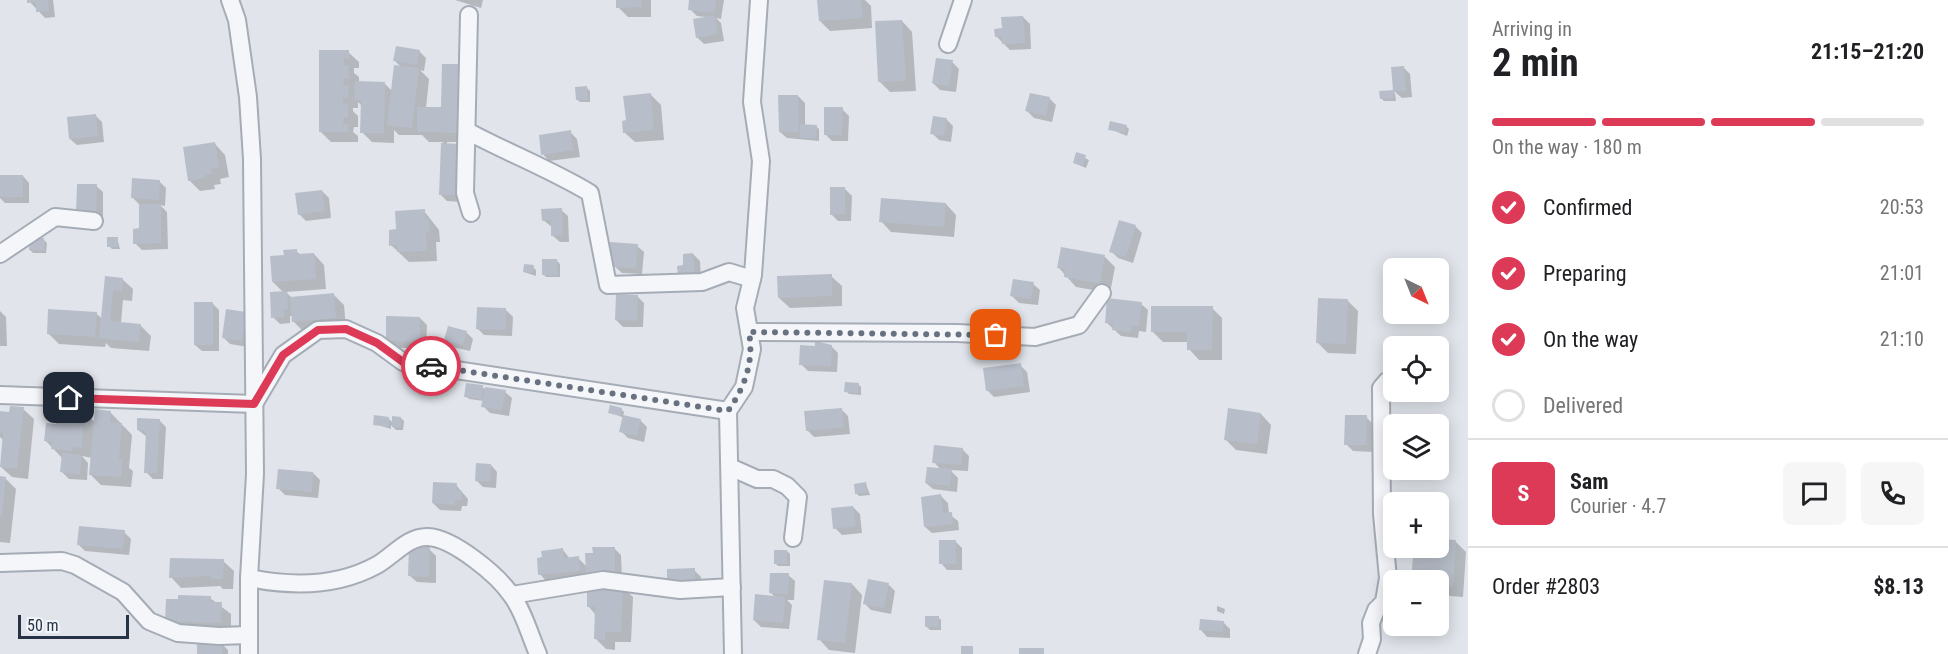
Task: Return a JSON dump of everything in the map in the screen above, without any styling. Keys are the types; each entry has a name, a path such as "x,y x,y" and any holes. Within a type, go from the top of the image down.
{"street":[{"path":"230,0 237,20 248,97 252,159 255,474 249,578 249,654"},
{"path":"733,654 728,411 744,387 752,349 745,308 752,279 761,160 753,102 759,0"},
{"path":"948,44 963,0"},
{"path":"469,15 465,193 471,213"},
{"path":"467,131 501,149 554,171 590,193 608,285 702,282 729,272 752,279"},
{"path":"0,254 55,217 93,221"},
{"path":"749,332 957,333 1035,337 1079,325 1102,293"},
{"path":"254,404 283,355 318,330 346,329 377,343 403,362 728,411"},
{"path":"1367,654 1372,639 1371,623 1376,610 1384,602 1388,578 1382,514 1381,388 1383,386"},
{"path":"0,395 254,404"},
{"path":"730,466 757,479 773,479 787,486 798,497 793,538"},
{"path":"249,578 276,583 312,585 354,575 378,564 408,542 427,536 450,543 479,563 512,596 538,654"},
{"path":"0,562 63,561 75,565 123,592 149,621 178,633 219,636 249,634"},
{"path":"512,596 603,580 680,590 732,587"}],"building":[{"path":"27,0 48,0 49,11 36,12 36,2 27,3"},
{"path":"616,0 641,0 642,7 616,8"},
{"path":"689,0 716,0 714,13 688,10"},
{"path":"817,0 861,0 863,18 819,21"},
{"path":"715,15 718,34 696,38 693,19"},
{"path":"1023,16 1025,43 1002,44 1001,36 995,37 994,29 1002,28 1001,17"},
{"path":"902,20 906,81 878,82 875,21"},
{"path":"396,46 420,50 417,65 393,61"},
{"path":"319,50 349,50 349,59 344,58 344,65 349,65 349,78 343,79 344,85 349,85 348,98 343,98 343,104 348,104 348,117 344,117 343,124 348,124 348,132 319,132"},
{"path":"936,58 953,60 949,86 932,83"},
{"path":"442,64 460,64 459,133 417,132 417,107 441,107"},
{"path":"394,65 419,68 412,128 387,125"},
{"path":"1404,66 1406,91 1393,92 1394,98 1380,99 1379,91 1393,90 1391,67"},
{"path":"355,81 385,82 384,133 360,133 361,100 354,100"},
{"path":"587,86 588,100 576,100 575,87"},
{"path":"651,93 654,130 623,133 622,121 626,120 623,96"},
{"path":"1030,93 1050,97 1046,116 1025,111"},
{"path":"778,95 798,95 799,132 779,132"},
{"path":"824,107 843,107 842,135 824,135"},
{"path":"96,114 98,136 69,139 67,117"},
{"path":"933,116 947,118 944,136 930,134"},
{"path":"1110,121 1127,125 1125,133 1108,130"},
{"path":"800,124 817,125 816,138 800,138"},
{"path":"571,130 573,150 541,155 539,135"},
{"path":"215,142 219,167 210,169 212,174 205,175 205,178 188,181 183,147"},
{"path":"441,143 459,144 456,195 439,195"},
{"path":"1076,152 1086,155 1083,166 1073,163"},
{"path":"0,175 23,175 23,197 0,197"},
{"path":"132,178 160,180 159,200 131,198"},
{"path":"77,184 97,184 96,212 76,212"},
{"path":"830,187 845,187 845,214 830,215"},
{"path":"322,190 325,211 298,215 295,193"},
{"path":"881,198 946,203 944,227 879,222"},
{"path":"139,204 161,204 161,243 133,244 133,229 139,228"},
{"path":"562,208 563,235 551,236 551,220 542,221 541,209"},
{"path":"425,209 425,218 429,218 430,231 426,232 427,251 397,252 397,245 389,246 389,230 396,229 395,211"},
{"path":"1119,220 1136,225 1126,257 1109,252"},
{"path":"107,237 118,237 118,247 107,247"},
{"path":"30,238 44,238 44,251 29,250"},
{"path":"610,242 638,244 636,268 614,267 614,263 608,262"},
{"path":"1061,247 1105,255 1100,284 1064,277 1065,269 1057,268"},
{"path":"297,249 297,254 314,253 316,279 272,282 270,256 284,255 283,250"},
{"path":"693,253 695,274 678,275 677,266 683,265 683,254"},
{"path":"542,259 557,259 558,275 542,275"},
{"path":"524,264 534,265 533,273 523,272"},
{"path":"832,274 832,296 778,298 777,276"},
{"path":"105,276 123,278 122,291 113,290 110,321 141,324 139,342 99,338"},
{"path":"1013,279 1034,282 1031,299 1010,296"},
{"path":"287,291 288,309 284,309 284,317 271,318 270,292"},
{"path":"334,293 336,318 292,322 290,297"},
{"path":"616,294 638,295 637,321 615,320"},
{"path":"1107,298 1142,302 1139,326 1132,325 1131,332 1112,330 1113,324 1105,323"},
{"path":"1318,298 1348,299 1346,344 1316,343"},
{"path":"194,302 213,302 213,345 194,345"},
{"path":"1151,306 1213,306 1212,350 1187,350 1187,332 1151,332"},
{"path":"477,307 506,308 506,330 476,329"},
{"path":"48,309 97,312 95,337 47,334"},
{"path":"226,309 246,312 242,341 222,338"},
{"path":"386,316 420,317 420,342 386,341"},
{"path":"448,326 467,331 463,345 444,340"},
{"path":"815,341 832,345 831,366 799,365 800,345 815,346"},
{"path":"1021,363 1024,386 986,391 983,368"},
{"path":"845,382 859,383 858,393 844,392"},
{"path":"466,383 483,385 482,399 464,397"},
{"path":"485,387 506,390 502,410 481,407"},
{"path":"610,405 622,408 620,416 608,413"},
{"path":"10,406 24,407 17,469 0,467 3,433 0,433 0,411 9,412"},
{"path":"842,408 844,427 806,431 804,411"},
{"path":"1228,408 1261,413 1257,444 1224,440"},
{"path":"50,409 89,414 88,426 83,426 82,448 73,447 72,451 51,449 52,442 44,441 46,423 56,424 56,419 49,418"},
{"path":"95,409 111,411 110,422 122,423 119,459 123,459 121,477 89,475"},
{"path":"374,415 389,417 388,427 373,425"},
{"path":"623,415 641,419 637,436 619,432"},
{"path":"1345,415 1367,415 1366,445 1344,445"},
{"path":"392,416 401,417 401,427 392,427"},
{"path":"137,418 160,419 157,473 144,473 146,431 137,430"},
{"path":"934,445 963,448 961,465 932,463"},
{"path":"62,453 82,455 80,474 60,472"},
{"path":"476,463 491,464 490,482 475,481"},
{"path":"927,467 952,469 950,486 925,483"},
{"path":"278,469 313,472 312,492 276,489"},
{"path":"0,476 6,477 2,517 0,517"},
{"path":"433,482 457,483 456,490 462,491 461,500 455,500 455,505 432,503"},
{"path":"866,482 868,492 855,494 854,484"},
{"path":"941,494 943,513 952,512 953,524 924,527 921,497"},
{"path":"853,506 856,526 833,529 831,508"},
{"path":"79,526 125,530 123,549 77,545"},
{"path":"939,540 956,540 956,564 939,564"},
{"path":"1449,540 1456,540 1453,587 1449,587 1449,570 1412,570 1413,558 1449,558"},
{"path":"409,547 430,547 429,577 408,576"},
{"path":"592,547 615,547 615,573 586,574 585,553 593,553"},
{"path":"563,548 564,558 579,556 580,571 538,575 537,558 542,557 541,551"},
{"path":"774,550 787,550 787,564 774,564"},
{"path":"170,558 224,559 223,579 211,579 211,576 169,578"},
{"path":"695,568 695,583 667,584 667,569"},
{"path":"770,573 789,573 788,594 769,593"},
{"path":"868,579 889,583 884,608 863,604"},
{"path":"824,580 852,583 845,643 817,640"},
{"path":"595,585 623,585 621,632 605,632 605,640 594,639 595,607 587,607 587,591 595,591"},
{"path":"755,594 785,597 783,623 753,620"},
{"path":"178,595 211,596 211,602 222,602 221,623 165,621 166,599 178,599"},
{"path":"925,616 939,616 939,627 925,627"},
{"path":"1200,619 1224,621 1223,632 1199,630"},
{"path":"222,641 222,654 197,654 197,642"},
{"path":"961,646 973,646 973,654 961,654"},
{"path":"1019,648 1044,648 1044,654 1019,654"}],"way so far":[{"path":"431,366 728,411 744,387 752,349 749,332 996,335"}],"route":[{"path":"69,398 254,404 283,355 318,330 346,329 377,343 403,362 431,366"}]}
